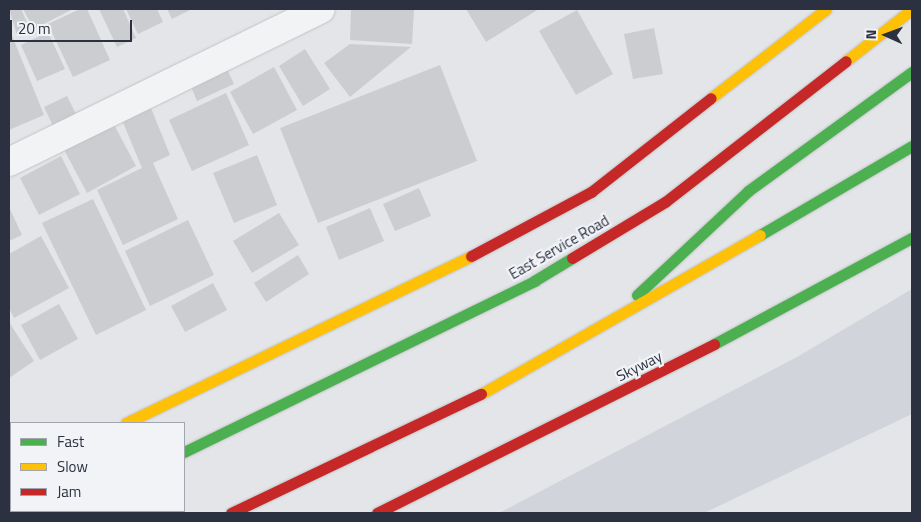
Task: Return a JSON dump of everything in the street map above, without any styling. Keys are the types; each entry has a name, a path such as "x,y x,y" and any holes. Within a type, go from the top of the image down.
{"main road":[{"name":"East Service Road","path":"128,422 515,235 591,192 826,9"},
{"name":"East Service Road","path":"185,452 534,281 665,202 912,9"},
{"path":"601,328 748,191 912,72"},
{"path":"231,513 452,409 601,328 912,146"},
{"name":"Skyway","path":"377,513 680,362 912,238"}],"street":[{"path":"9,162 321,9"}],"shaded area":[{"path":"912,289 912,414 704,513 499,513 797,357"}],"building":[{"path":"9,9 21,9 30,29 17,35"},
{"path":"23,9 73,9 34,29"},
{"path":"80,9 87,9 110,60 73,77 48,24"},
{"path":"99,9 123,9 136,38 117,47"},
{"path":"126,9 157,9 163,22 138,34"},
{"path":"167,9 192,9 172,19"},
{"path":"351,9 414,9 412,44 350,40"},
{"path":"466,9 539,9 486,42"},
{"path":"577,10 613,74 576,95 539,31"},
{"path":"9,28 44,115 9,130"},
{"path":"654,28 663,74 633,79 624,34"},
{"path":"48,32 65,69 37,81 21,45"},
{"path":"350,44 411,47 350,97 324,63"},
{"path":"305,49 330,89 303,106 279,66"},
{"path":"225,65 234,84 197,101 189,82"},
{"path":"440,65 477,161 318,223 280,128"},
{"path":"274,67 297,110 253,134 230,92"},
{"path":"226,93 249,145 192,171 169,120"},
{"path":"67,96 76,114 53,126 44,107"},
{"path":"151,108 170,155 153,163 178,219 123,245 97,190 142,168 122,120"},
{"path":"110,117 136,166 87,193 61,144"},
{"path":"257,155 277,205 234,223 213,173"},
{"path":"61,156 80,194 39,215 20,178"},
{"path":"419,188 431,216 395,231 383,204"},
{"path":"93,199 146,310 96,335 42,223"},
{"path":"9,207 22,235 9,241"},
{"path":"370,208 384,241 339,260 326,227"},
{"path":"279,213 299,245 252,273 233,241"},
{"path":"188,220 214,275 150,306 125,251"},
{"path":"41,236 69,288 14,318 9,308 9,254"},
{"path":"298,255 309,274 266,302 254,283"},
{"path":"213,283 227,310 185,332 171,306"},
{"path":"59,304 78,339 40,360 21,325"},
{"path":"9,322 34,361 9,378"}],"traffic: fast":[{"path":"637,295 748,191 912,72"},
{"path":"760,235 912,146"},
{"path":"714,344 912,238"},
{"path":"185,452 534,281 572,258"}],"traffic: slow":[{"path":"711,98 826,9"},
{"path":"846,61 912,9"},
{"path":"481,394 760,235"},
{"path":"128,422 471,256"}],"traffic: jam":[{"path":"572,258 665,202 846,61"},
{"path":"471,256 591,192 711,98"},
{"path":"377,513 714,344"},
{"path":"231,513 481,394"}]}
